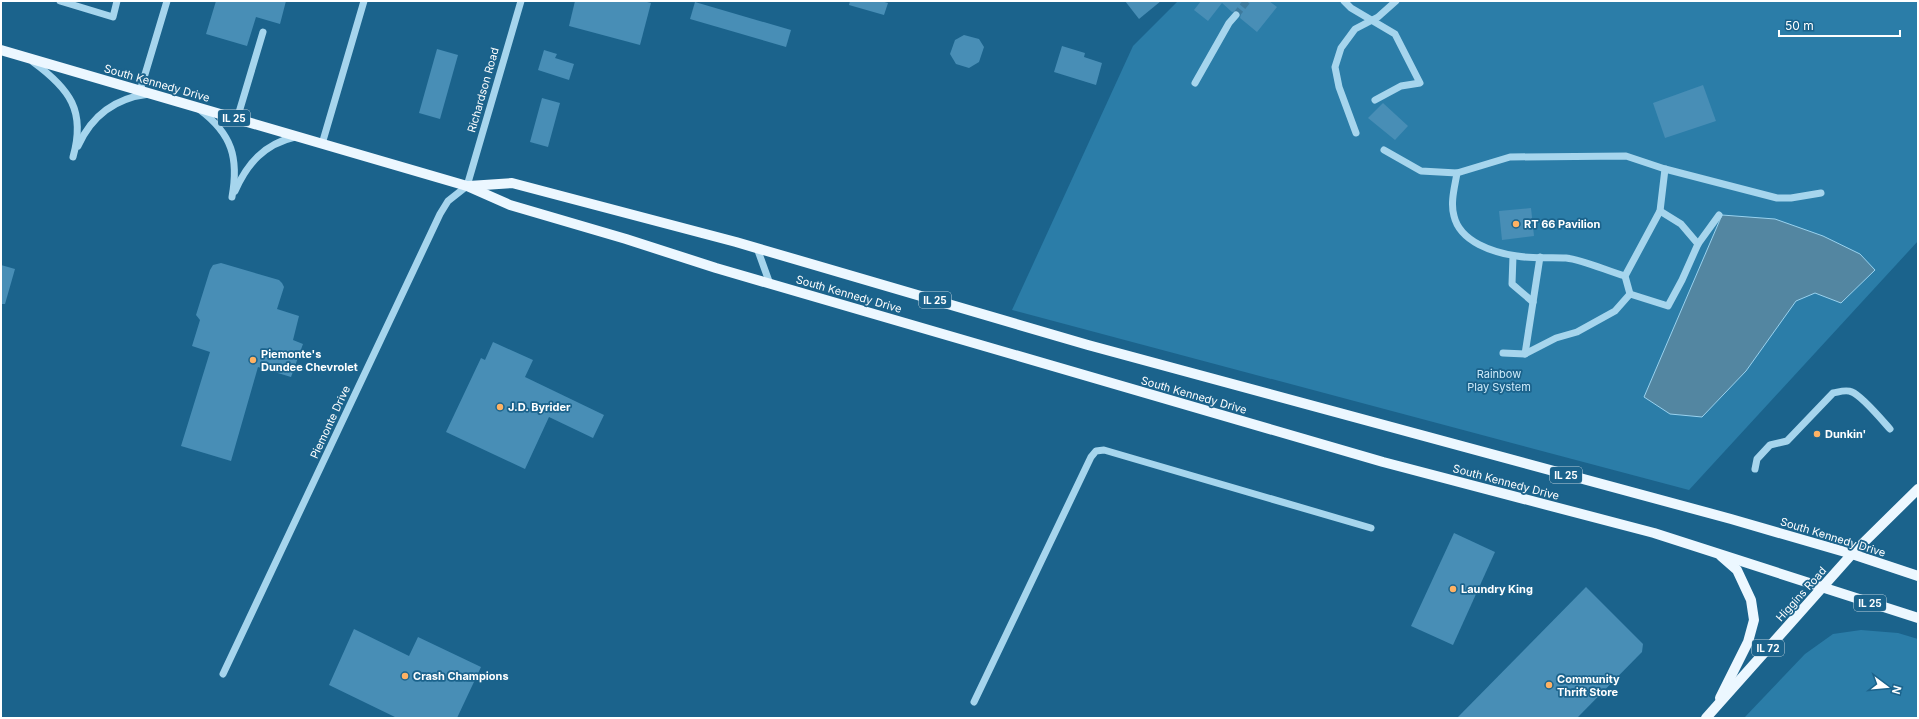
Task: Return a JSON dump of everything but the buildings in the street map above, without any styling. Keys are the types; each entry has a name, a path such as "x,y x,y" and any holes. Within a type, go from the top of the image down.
{"main road":[{"name":"South Kennedy Drive","path":"1,50 467,186 510,205 770,284 1383,462 1654,533 1918,618"},
{"name":"South Kennedy Drive","path":"467,186 512,183 757,248 1088,345 1731,520 1852,554 1918,576"},
{"name":"Higgins Road","path":"1706,718 1852,554 1918,490"},
{"path":"1714,710 1748,642 1754,620 1751,600 1737,570 1718,553"}],"street":[{"path":"60,1 113,17 117,1"},
{"path":"140,91 167,1"},
{"path":"322,144 364,1"},
{"name":"Richardson Road","path":"467,186 521,1"},
{"path":"1344,1 1351,8 1395,34 1420,83 1401,86 1375,100"},
{"path":"1356,133 1339,88 1335,67 1341,48 1355,29 1378,17 1396,1"},
{"path":"1195,83 1229,23 1236,15"},
{"path":"237,119 263,32"},
{"path":"28,58 60,84 70,97 76,112 78,129 73,157 90,125 106,108 122,100 151,94"},
{"path":"196,107 218,126 232,148 235,167 232,197 243,173 255,157 277,142 296,136"},
{"path":"1384,150 1421,171 1457,173 1510,157 1626,156 1665,169 1777,198 1790,198 1821,193"},
{"path":"1630,294 1625,276 1660,211 1665,169"},
{"path":"1457,173 1453,195 1454,216 1461,231 1476,243 1501,253 1514,256 1568,258 1625,276"},
{"name":"Piemonte Drive","path":"223,674 440,214 448,201 467,186"},
{"path":"1660,211 1681,224 1698,244"},
{"path":"1630,294 1668,306 1682,280 1698,244 1718,215"},
{"path":"757,248 770,284"},
{"path":"1514,256 1512,284 1533,302"},
{"path":"1525,354 1540,257"},
{"path":"1503,353 1525,354 1556,338 1577,332 1616,311 1630,294"},
{"path":"1755,469 1757,459 1770,445 1787,441 1833,394 1838,392 1852,392 1877,414 1890,430"},
{"path":"974,702 1091,456 1096,451 1104,450 1371,528"}],"green space":[{"name":"Rainbow Play System","path":"1178,1 1918,1 1918,241 1689,490 1012,310 1133,46"},
{"path":"1861,630 1898,633 1918,639 1918,718 1744,718 1805,654 1833,634"}],"shaded area":[{"path":"1722,215 1775,219 1823,236 1860,254 1875,270 1841,303 1815,293 1796,301 1746,371 1702,417 1670,414 1644,397"}],"tunnel":[{"path":"1236,15 1247,1"}],"place":[{"name":"RT 66 Pavilion","path":"1516,224"},
{"name":"Piemonte's Dundee Chevrolet","path":"253,360"},
{"name":"J.D. Byrider","path":"500,407"},
{"name":"Dunkin'","path":"1817,434"},
{"name":"Laundry King","path":"1453,589"},
{"name":"Crash Champions","path":"405,676"},
{"name":"Community Thrift Store","path":"1549,685"}]}
